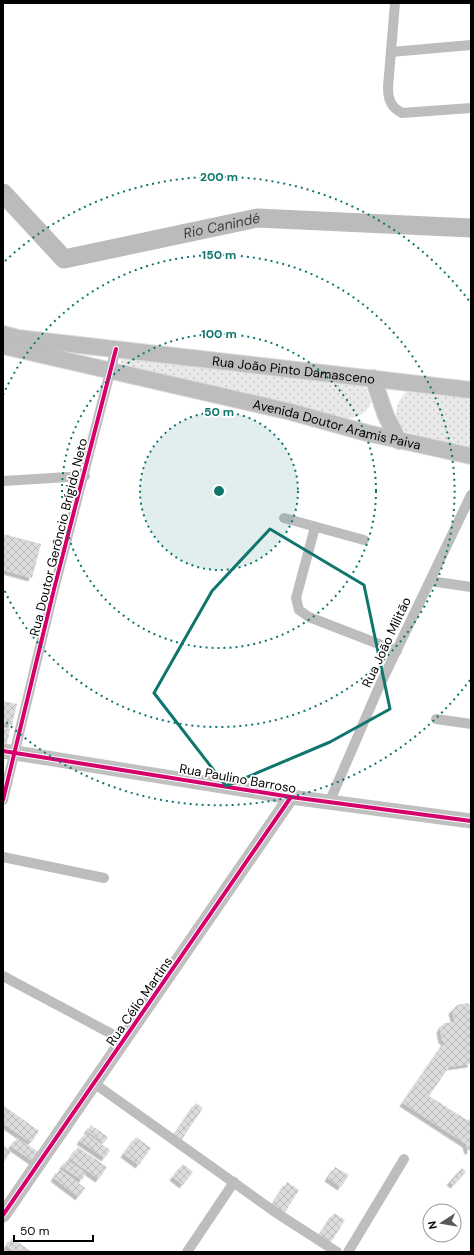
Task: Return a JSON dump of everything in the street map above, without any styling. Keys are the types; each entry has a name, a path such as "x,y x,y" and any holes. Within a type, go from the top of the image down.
{"main road":[{"name":"Rua João Pinto Damasceno","path":"3,334 18,338 116,348 471,390"},
{"name":"Avenida Doutor Aramis Paiva","path":"3,346 290,412 399,441 471,456"},
{"path":"373,378 386,416 399,441"}],"street":[{"path":"395,3 390,52 388,99 396,110 402,113 471,108"},
{"path":"390,52 471,45"},
{"name":"Rua Doutor Gerôncio Brígido Neto","path":"3,800 9,752 85,476 116,348"},
{"path":"3,481 85,476"},
{"name":"Rua João Militão","path":"329,803 340,774 397,650 471,495"},
{"path":"284,518 364,540"},
{"path":"315,527 296,598 299,610 309,617 397,650"},
{"path":"430,581 471,587"},
{"path":"436,719 471,724"},
{"name":"Rua Paulino Barroso","path":"9,752 329,803 471,821"},
{"name":"Rua Célio Martins","path":"3,1215 95,1084 123,1040 291,797"},
{"path":"3,857 104,878"},
{"path":"3,976 123,1040"},
{"path":"95,1084 275,1212 337,1252"},
{"path":"348,1252 404,1158"},
{"path":"187,1252 234,1182"}],"highlighted area":[{"path":"270,529 364,585 390,709 330,742 226,786 154,693 212,591"}],"shaded area":[{"path":"126,355 357,381 367,391 370,404 369,408 363,414 344,419 126,365 121,363 121,358"},
{"path":"410,389 471,396 471,448 406,432 398,421 396,410 401,399"}],"building":[{"path":"3,534 41,544 32,578 3,570"},
{"path":"3,701 17,704 12,725 3,723"},
{"path":"3,728 10,729 7,744 3,743"},
{"path":"467,1003 471,1006 471,1064 449,1067 429,1096 467,1120 471,1119 471,1150 468,1151 466,1144 403,1103 445,1042 442,1040 440,1029 444,1023 455,1022 452,1011 457,1005"},
{"path":"196,1103 203,1108 180,1142 173,1137"},
{"path":"3,1105 39,1131 31,1143 3,1123"},
{"path":"91,1125 108,1137 104,1143 87,1131"},
{"path":"86,1133 110,1150 105,1158 80,1141"},
{"path":"136,1137 151,1148 139,1165 124,1154"},
{"path":"17,1138 40,1153 34,1162 11,1146"},
{"path":"3,1145 11,1151 3,1164"},
{"path":"78,1147 107,1167 99,1179 70,1159"},
{"path":"67,1160 86,1173 82,1180 62,1167"},
{"path":"183,1164 193,1172 183,1185 173,1177"},
{"path":"335,1167 349,1175 341,1187 328,1178"},
{"path":"462,1168 466,1172 454,1185 450,1182"},
{"path":"60,1169 85,1188 79,1197 54,1178"},
{"path":"287,1182 299,1190 285,1212 273,1204"},
{"path":"334,1213 345,1220 331,1242 320,1235"},
{"path":"12,1238 32,1252 15,1252 7,1246"}],"waterway":[{"name":"Rio Canindé","path":"3,193 64,259 257,218 471,228"}],"cycle path":[{"path":"3,800 54,589 116,349"},
{"path":"3,751 291,797 471,821"},
{"path":"3,1215 291,797"}]}
